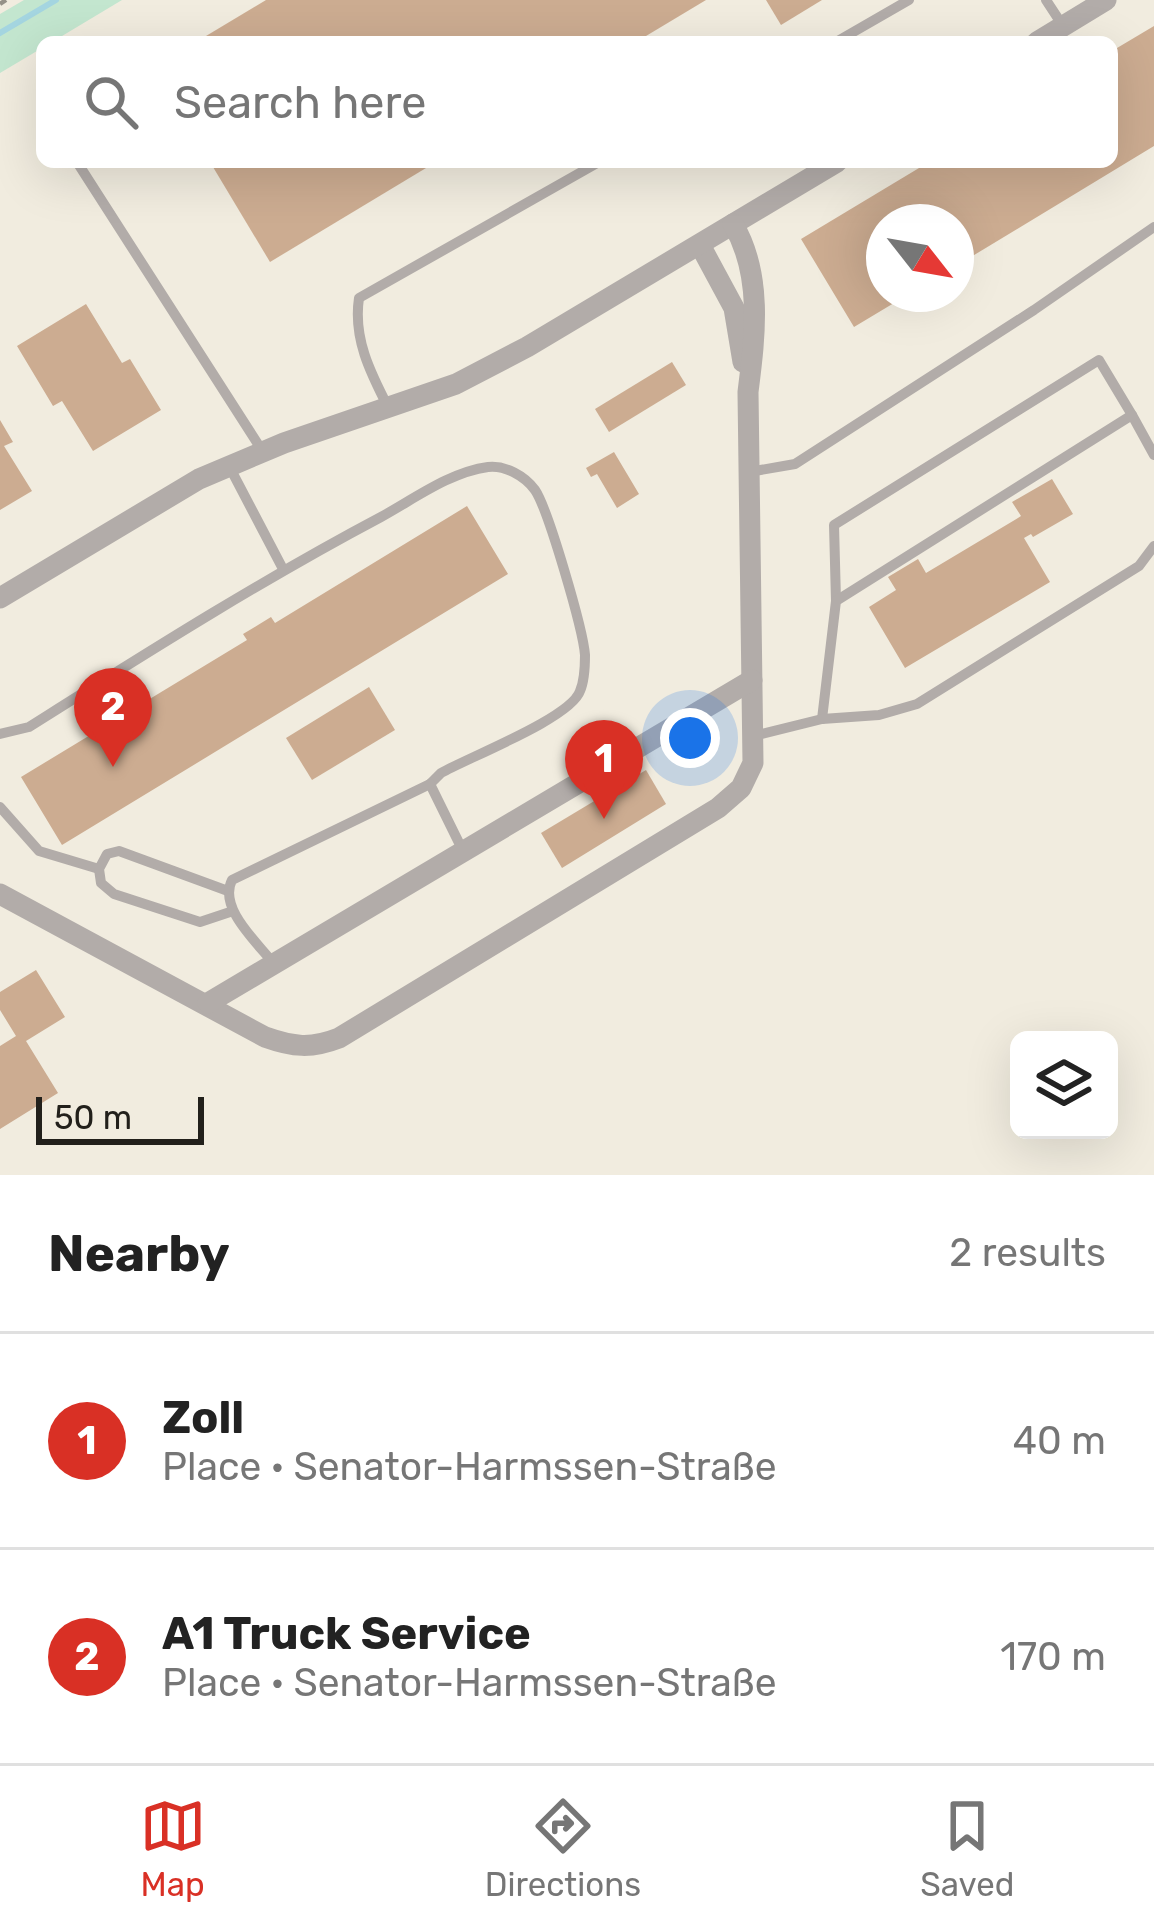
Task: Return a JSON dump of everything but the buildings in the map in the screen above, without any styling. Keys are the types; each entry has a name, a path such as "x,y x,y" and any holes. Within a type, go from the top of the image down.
{"street":[{"path":"1046,36 1106,0"},
{"path":"0,598 199,479 456,385 827,168"},
{"path":"0,894 265,1037 295,1048 320,1046 718,808 740,788 753,763 748,392 753,276 748,250 734,224"},
{"path":"700,245 734,308 748,392"},
{"path":"208,1003 752,680"}],"lane":[{"path":"846,36 909,0"},
{"path":"1046,0 1063,26"},
{"path":"81,168 263,452"},
{"path":"388,407 369,369 356,326 359,298 588,168"},
{"path":"749,472 795,464 1154,227"},
{"path":"822,718 836,602 834,525 1099,360 1154,455"},
{"path":"836,602 1132,415"},
{"path":"229,466 284,569"},
{"path":"0,734 29,727 284,569 438,486 484,467 497,466 522,476 536,492 578,625 585,656 580,691 573,703 538,725 455,765 430,784 238,876 228,891 233,910 274,964"},
{"path":"753,736 822,718 879,715 917,704 1139,566 1154,546"},
{"path":"430,784 464,851"},
{"path":"0,807 39,851 99,869"},
{"path":"228,891 118,851 107,854 99,869 101,883 114,893 200,922 233,910"}],"green space":[{"path":"24,0 122,0 62,36 36,36 36,52 0,73 0,14"}],"waterway":[{"path":"0,33 56,0"}],"place":[{"name":"A1 Truck Service","path":"113,767"},
{"name":"Zoll","path":"604,819"}]}
